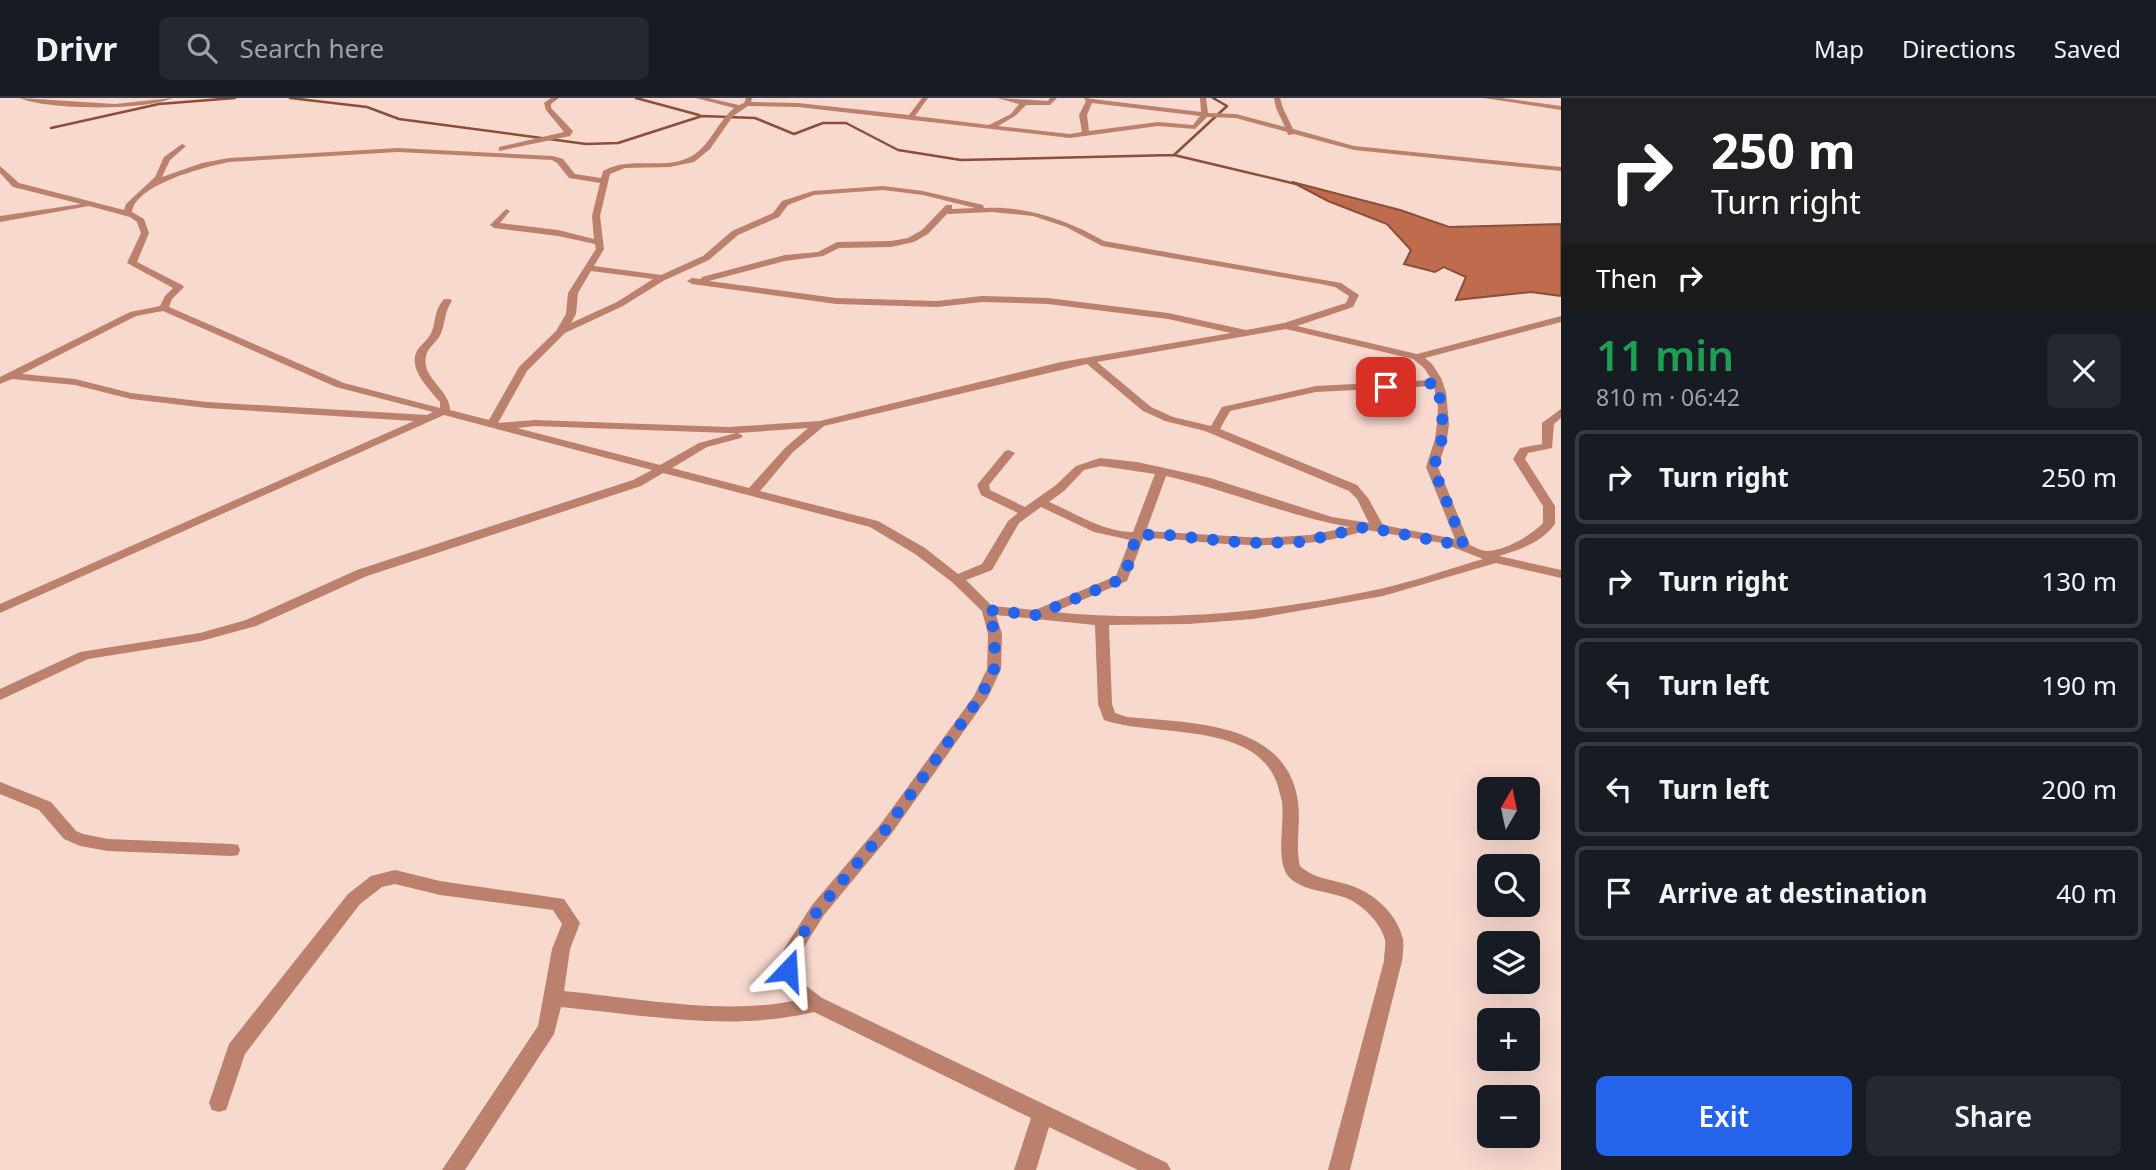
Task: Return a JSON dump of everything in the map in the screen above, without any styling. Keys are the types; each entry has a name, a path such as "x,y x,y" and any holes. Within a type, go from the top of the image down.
{"street":[{"path":"23,98 93,105 141,104 169,98"},
{"path":"484,152 567,134 569,131 548,109 547,103 556,98"},
{"path":"699,98 745,103 798,104 1070,136 1158,124 1195,127 1205,115 1203,99 1192,98"},
{"path":"911,117 925,98"},
{"path":"1000,98 1024,103 1050,103 1054,98"},
{"path":"1277,98 1278,110 1288,122 1291,133"},
{"path":"1487,98 1561,108"},
{"path":"1086,134 1083,115 1089,99 1205,115 1236,116 1354,148 1561,169"},
{"path":"495,425 523,369 562,331 571,314 573,293 589,268 600,243 596,216 606,173 620,167 665,167 692,159 704,152 745,103"},
{"path":"990,127 1013,115 1024,103"},
{"path":"128,214 129,206 153,183 167,159 182,146"},
{"path":"153,183 205,165 237,159 363,150 484,152 557,159 572,176 605,181"},
{"path":"0,168 3,178 16,186 128,214 145,226 143,241 133,259 134,266 178,287 168,298 164,308"},
{"path":"0,695 85,655 201,637 251,623 362,573 515,521 609,494 665,469 693,450 725,438 820,424 1089,360 1286,326 1344,308 1350,305 1354,295 1338,285 1313,279 1102,243 1051,219 883,188 813,193 785,202 776,215 735,233 717,252 661,278 620,304 562,331"},
{"path":"692,281 738,272 785,258 820,254 837,245 891,244 911,240 925,232 956,200"},
{"path":"0,219 90,205"},
{"path":"944,212 992,210"},
{"path":"506,211 494,225 558,233 600,243"},
{"path":"589,268 836,301 937,304 982,299 1048,301 1168,316 1248,333"},
{"path":"445,411 445,401 433,388 420,362 420,354 437,331 437,313 447,301"},
{"path":"5,378 133,314 164,308 316,377 753,491 874,524 898,535 957,579 988,610 995,634 994,669 981,696 886,829 818,910 790,954 788,970 792,985 815,1004 1160,1170"},
{"path":"1417,358 1561,319"},
{"path":"1286,326 1417,358 1433,369 1444,429 1440,451 1433,467 1464,546"},
{"path":"1089,360 1137,403 1169,419 1213,432 1353,488 1362,498 1379,530"},
{"path":"5,378 75,382 131,396 207,405 430,418"},
{"path":"1213,432 1226,409 1274,401 1306,391 1437,383"},
{"path":"0,609 445,411"},
{"path":"988,610 1102,621 1240,616 1383,592 1492,557 1540,536 1549,524 1549,506 1519,459 1524,450 1548,446 1548,423 1561,412"},
{"path":"495,425 536,423 656,429 793,427"},
{"path":"753,491 789,450 820,424"},
{"path":"1009,453 983,485 985,492 1026,512"},
{"path":"957,579 988,567 1014,521 1088,463 1114,463 1210,482 1321,517 1464,546 1492,557 1561,574"},
{"path":"1036,615 1122,578 1162,471"},
{"path":"1040,502 1109,532 1136,536 1157,534 1246,543 1301,542 1365,527"},
{"path":"1102,621 1105,704 1109,716 1126,722 1235,736 1256,744 1282,770 1289,788 1293,818 1291,867 1296,874 1310,881 1356,893 1384,921 1394,941 1391,971 1339,1170"},
{"path":"0,788 45,806 70,835 80,840 108,845 232,850"},
{"path":"219,1103 236,1050 338,918 365,888 377,881 395,877 440,888 558,904 572,923 561,949 547,1028 453,1170"},
{"path":"553,998 729,1013 792,1012 815,1004"},
{"path":"1025,1170 1043,1112"}],"shaded area":[{"path":"1292,182 1400,210 1449,227 1561,224 1561,296 1531,292 1456,300 1466,277 1444,267 1435,272 1404,264 1411,250 1387,224 1328,201"}],"waterway":[{"path":"51,128 159,104 235,98"},
{"path":"290,98 367,107 399,119 586,144 618,143 702,116 755,118 794,134 823,123 846,123 898,150 961,160 1174,155"},
{"path":"636,98 699,115"},
{"path":"1174,155 1227,106 1213,98"},
{"path":"1174,155 1296,184"}],"route":[{"path":"788,970 790,954 818,910 886,829 981,696 994,669 995,634 988,610 1036,615 1115,582 1126,573 1136,536 1157,534 1246,543 1301,542 1365,527 1445,540 1464,546 1433,467 1440,451 1444,429 1437,383 1386,387"}]}
